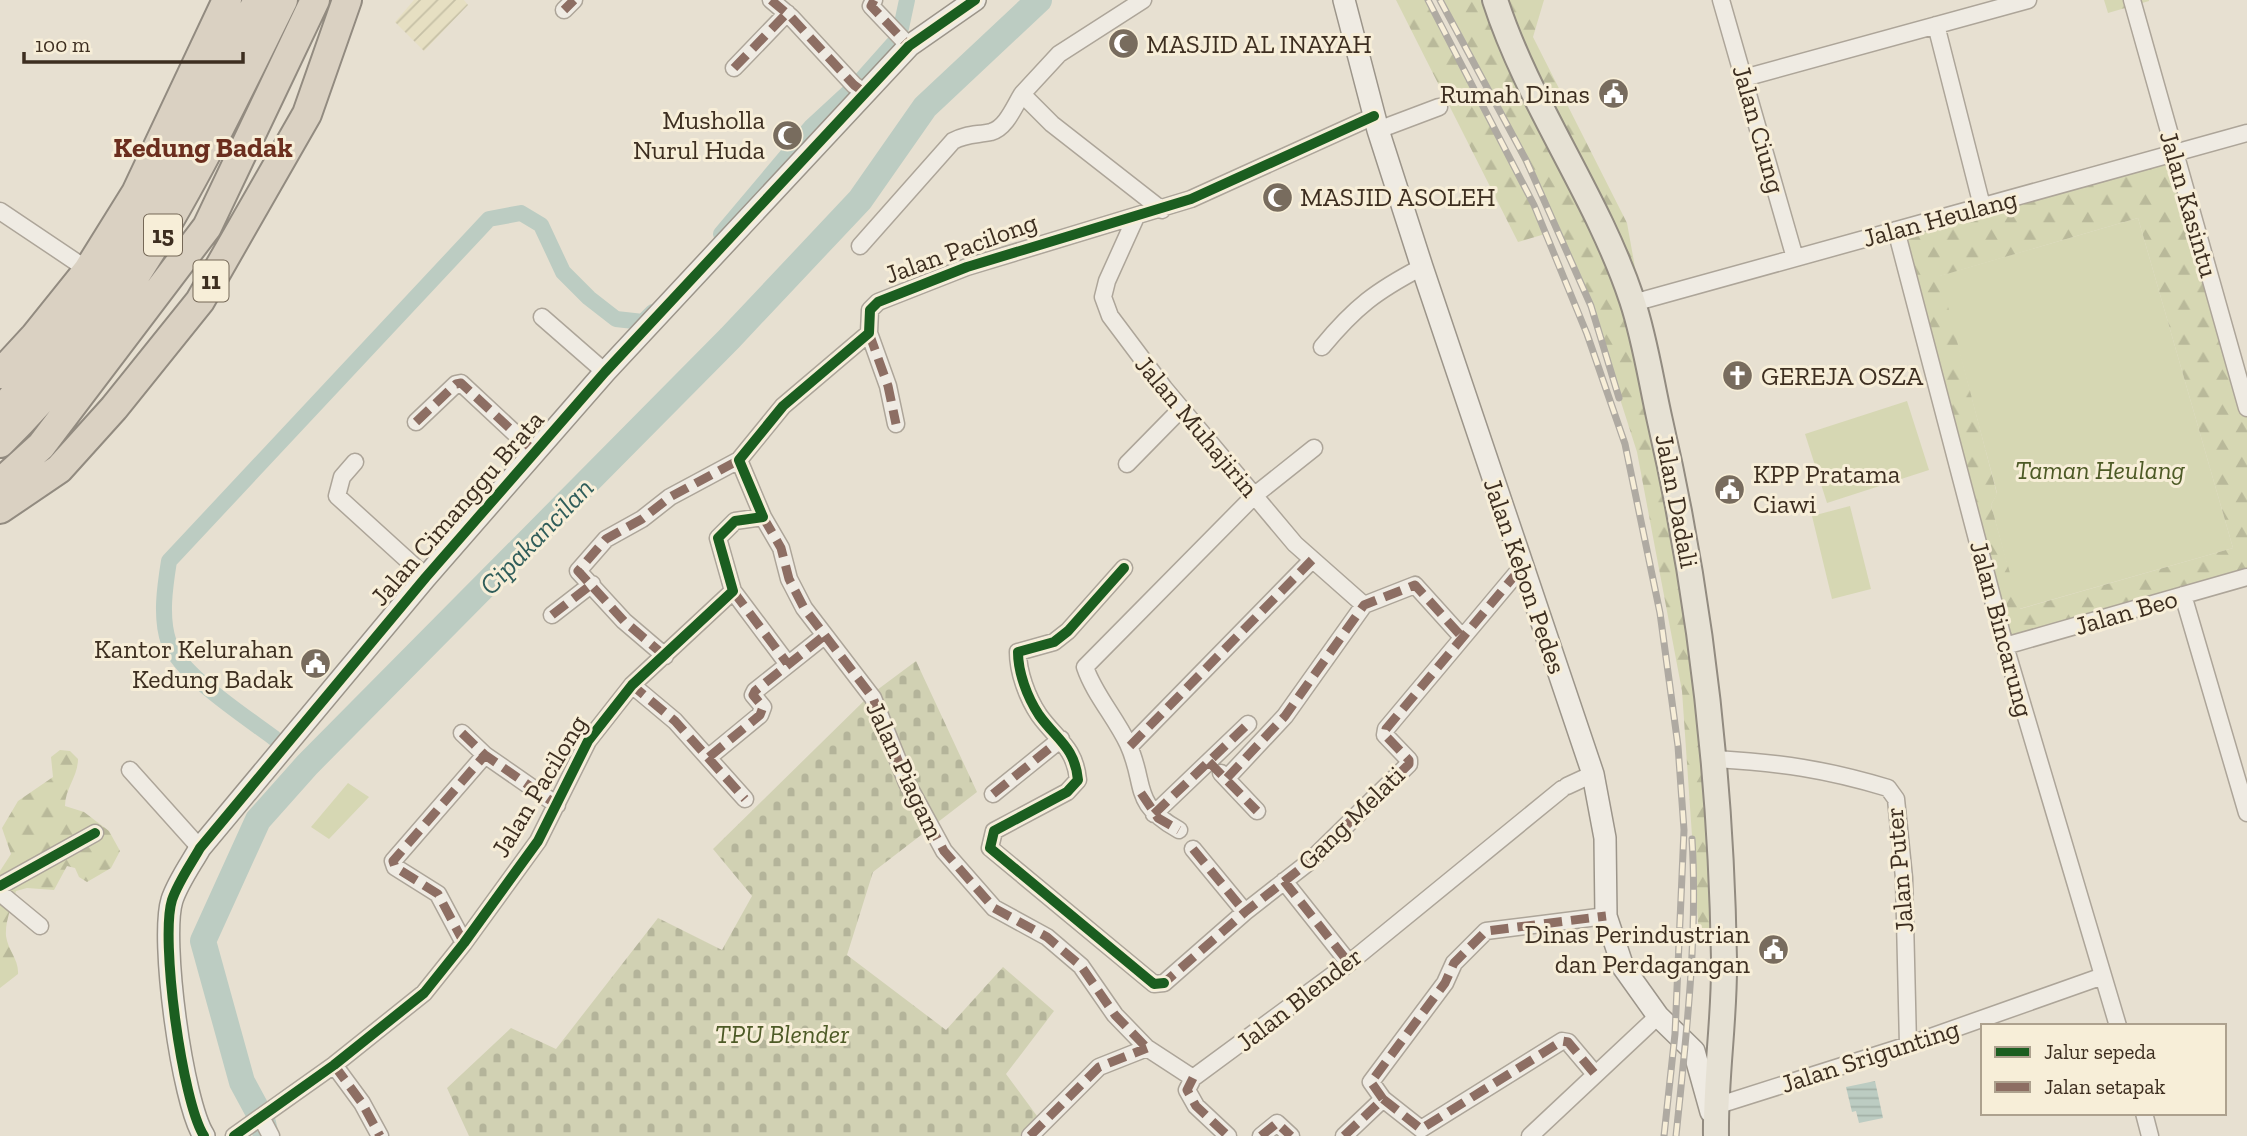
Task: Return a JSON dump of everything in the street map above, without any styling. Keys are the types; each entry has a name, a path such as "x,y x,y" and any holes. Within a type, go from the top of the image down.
{"highway":[{"path":"0,374 35,336 88,270 136,193 226,0"},
{"path":"0,399 91,286 119,243 161,174 251,0"},
{"path":"0,413 96,293 154,202 258,0"},
{"name":"15","path":"0,443 31,413 104,326 151,256 202,167 283,0"},
{"name":"15","path":"0,473 84,382 173,261 213,191 306,0"},
{"path":"0,483 41,446 207,227 315,0"},
{"path":"0,495 62,440 126,367 188,288 242,204 293,111 338,0"},
{"name":"11","path":"0,509 58,469 114,408 200,301 307,114 347,0"}],"main road":[{"name":"Jalan Dadali","path":"1494,0 1525,72 1611,241 1633,303 1674,478 1723,760 1724,963 1715,1136"}],"street":[{"path":"771,0 787,13 854,84"},
{"name":"Jalan Cimanggu Brata","path":"198,1134 177,1042 168,926 172,899 200,848 426,577 854,84 975,0"},
{"path":"860,246 953,141 968,135 994,132 1008,118 1022,94 1059,54 1143,0"},
{"name":"Jalan Kebon Pedes","path":"1344,0 1376,123 1422,268 1521,568 1593,774 1605,838 1606,916 1623,967 1658,1016 1694,1051 1707,1091 1715,1136"},
{"name":"Jalan Ciung","path":"1721,0 1795,258"},
{"path":"1744,78 2028,0"},
{"name":"Jalan Kasintu","path":"2132,0 2247,408"},
{"path":"869,2 909,46"},
{"path":"734,68 787,13"},
{"path":"1936,25 1982,206"},
{"path":"1022,94 1052,124 1162,210"},
{"name":"Jalan Pacilong","path":"738,460 783,406 869,333 870,310 891,296 967,267 1064,236 1162,210 1376,123 1439,107"},
{"name":"Jalan Heulang","path":"1633,303 2247,133"},
{"path":"1,213 88,270"},
{"name":"Jalan Muhajirin","path":"1135,219 1107,281 1104,297 1110,316 1181,409 1312,560 1364,605"},
{"name":"Jalan Bincarung","path":"1896,230 2005,646 2117,1024"},
{"path":"1322,347 1352,311 1379,290 1422,268"},
{"path":"542,317 605,372"},
{"path":"869,333 888,386 896,424"},
{"path":"416,422 456,384 461,383 534,452"},
{"path":"1127,464 1181,409"},
{"path":"1179,830 1154,814 1141,793 1129,746 1085,667 1255,495 1314,449"},
{"path":"665,656 624,621 578,571 606,539 642,519 670,497 738,460 763,517 735,521 718,538 733,591 787,663"},
{"path":"355,462 342,477 337,496 426,577"},
{"name":"Jalan Piagam","path":"763,517 781,548 789,579 824,636 873,698 906,783 944,851 994,908 1047,937 1081,965 1115,1015 1147,1048"},
{"path":"1129,746 1312,560"},
{"path":"993,794 1060,739 1038,714 1018,668 1018,652 1054,642 1068,631 1124,568"},
{"name":"Gang Melati","path":"1060,739 1076,762 1078,780 1067,792 993,831 990,848 1154,984 1164,983 1245,912 1309,862 1409,764 1407,757 1385,735 1386,729 1521,568"},
{"name":"Jalan Beo","path":"2005,646 2247,577"},
{"path":"552,615 592,584"},
{"path":"1227,778 1285,716 1364,605 1415,585 1462,637"},
{"name":"Jalan Pacilong","path":"234,1136 334,1065 424,993 538,841 588,741 632,685 733,591"},
{"path":"2183,595 2243,784 2247,813"},
{"path":"709,757 760,715 763,707 753,695 755,691 824,636"},
{"path":"632,685 709,757 745,799"},
{"path":"1154,814 1248,724"},
{"path":"462,733 485,755 557,805"},
{"path":"464,943 438,894 395,867 393,861 485,755"},
{"name":"Jalan Puter","path":"1723,760 1797,765 1864,781 1888,788 1893,793 1896,799 1904,878 1908,1045"},
{"path":"1209,762 1257,811"},
{"path":"130,770 200,848"},
{"name":"Jalan Blender","path":"1194,1078 1349,963 1565,788 1593,774"},
{"path":"0,886 95,834"},
{"path":"1193,849 1245,912"},
{"path":"1284,881 1349,963"},
{"path":"0,892 40,926"},
{"path":"1595,1074 1569,1042 1562,1041 1421,1129 1383,1099 1371,1082 1446,983 1454,963 1486,932 1606,916"},
{"name":"Jalan Srigunting","path":"1716,1105 1908,1045 2103,976"},
{"path":"1530,1136 1658,1016"},
{"path":"1694,1051 1715,1045 1721,1034"},
{"path":"1030,1136 1098,1067 1147,1048 1194,1078 1187,1090 1196,1106 1228,1136"},
{"path":"334,1065 380,1136"},
{"path":"1344,1136 1383,1099"},
{"path":"2145,1115 2150,1136"},
{"path":"260,1120 271,1136"},
{"path":"1261,1136 1277,1123 1291,1136"}],"shaded area":[{"path":"414,0 464,0 468,5 424,51 395,22"},
{"path":"1875,1081 1883,1118 1859,1123 1856,1111 1852,1112 1846,1087"}],"green space":[{"path":"1396,0 1427,0 1481,100 1545,234 1518,242"},
{"path":"1440,0 1544,0 1533,37 1627,223 1673,478 1723,928 1699,937 1682,691 1637,452 1588,299 1549,213"},
{"path":"2104,0 2149,0 2149,1 2108,13"},
{"path":"2183,150 2247,395 2247,577 2005,646 1896,230","holes":["2138,218 2233,548 2020,609 1991,505 1997,494 1940,276"]},
{"name":"Taman Heulang","path":"2138,218 2233,548 2019,609 1991,505 1997,493 1939,276"},
{"path":"1907,401 1929,470 1827,503 1805,434"},
{"path":"1850,506 1871,589 1832,599 1812,516"},
{"name":"TPU Blender","path":"916,661 977,792 873,872 847,955 946,1030 1003,967 1054,1011 1006,1074 1037,1116 1020,1136 469,1136 447,1088 511,1028 556,1049 658,918 722,950 752,896 713,849 869,696"},
{"path":"60,750 70,751 78,759 65,806 84,812 109,831 120,851 111,868 87,882 79,877 75,868 67,866 54,890 27,888 16,891 6,936 18,974 0,988 0,871 11,854 2,828 18,801 53,777 51,757"},
{"path":"348,783 369,797 329,839 311,827"}],"waterway":[{"path":"901,28 907,0"},
{"name":"Cipakancilan","path":"266,1136 262,1119 242,1082 203,941 258,820 307,765 730,338 860,200 925,107 1039,0"},
{"path":"861,80 893,44"},
{"path":"721,234 811,127 850,91"},
{"path":"274,738 200,682 176,655 166,633 164,613 169,561 489,219 521,213 541,225 563,272 589,298 616,319 643,322 653,312"}],"railway":[{"path":"1428,0 1534,205 1587,334 1625,444 1660,613 1678,746 1684,830 1675,1034 1664,1136"},
{"path":"1440,0 1526,160 1591,306 1619,398"},
{"path":"1676,1136 1692,950 1692,839"}],"marked path":[{"path":"564,10 574,0"},
{"path":"771,0 865,93"},
{"path":"874,0 871,6 909,46"},
{"path":"734,68 787,13"},
{"path":"869,333 888,386 896,424"},
{"path":"416,422 456,384 461,383 535,452"},
{"path":"665,656 624,621 578,571 606,539 642,519 670,497 739,460"},
{"path":"763,517 781,548 789,579 804,608 873,698 907,783 944,851 994,908 1047,937 1081,966 1115,1015 1147,1048"},
{"path":"1130,746 1312,560"},
{"path":"1159,983 1164,983 1245,912 1309,862 1409,764 1409,760 1385,735 1386,729 1521,568"},
{"path":"552,615 592,584"},
{"path":"1227,778 1285,716 1364,605 1415,585 1462,637"},
{"path":"733,591 787,663"},
{"path":"709,757 760,715 763,707 753,695 755,691 824,636"},
{"path":"634,683 632,685 675,721 745,799"},
{"path":"1154,814 1248,724"},
{"path":"462,733 485,755 557,805"},
{"path":"993,794 1061,739"},
{"path":"464,943 438,894 395,867 393,861 485,755"},
{"path":"1209,762 1257,811"},
{"path":"1141,793 1158,818 1179,830"},
{"path":"1193,849 1245,912"},
{"path":"1284,881 1349,963"},
{"path":"1344,1136 1383,1099 1371,1082 1445,983 1454,963 1486,931 1606,916"},
{"path":"1383,1099 1421,1129 1562,1041 1568,1042 1595,1074"},
{"path":"1030,1136 1099,1067 1147,1048"},
{"path":"334,1065 362,1103 380,1136"},
{"path":"1193,1078 1187,1090 1196,1106 1228,1136"},
{"path":"1261,1136 1277,1123 1291,1136"}],"cycle path":[{"path":"204,1136 196,1118 181,1056 169,948 172,900 200,848 426,577 605,372 909,46 975,0"},
{"path":"234,1136 334,1065 424,993 464,943 538,841 588,741 632,685 733,591 718,538 735,521 763,517 739,460 783,406 869,333 870,310 878,302 967,267 1191,199 1374,116"},
{"path":"1124,568 1068,631 1054,642 1018,652 1021,676 1031,700 1039,715 1069,751 1078,780 1067,792 994,831 990,848 1154,984 1164,983"},
{"path":"0,886 95,833"}],"place":[{"name":"MASJID AL INAYAH","path":"1123,44"},
{"name":"Rumah Dinas","path":"1613,94"},
{"name":"Musholla Nurul Huda","path":"788,135"},
{"name":"MASJID ASOLEH","path":"1277,197"},
{"name":"GEREJA OSZA","path":"1738,376"},
{"name":"KPP Pratama Ciawi","path":"1730,489"},
{"name":"Kantor Kelurahan Kedung Badak","path":"316,664"},
{"name":"Dinas Perindustrian dan Perdagangan","path":"1773,949"}],"district":[{"name":"Kedung Badak","path":"203,147"}]}
